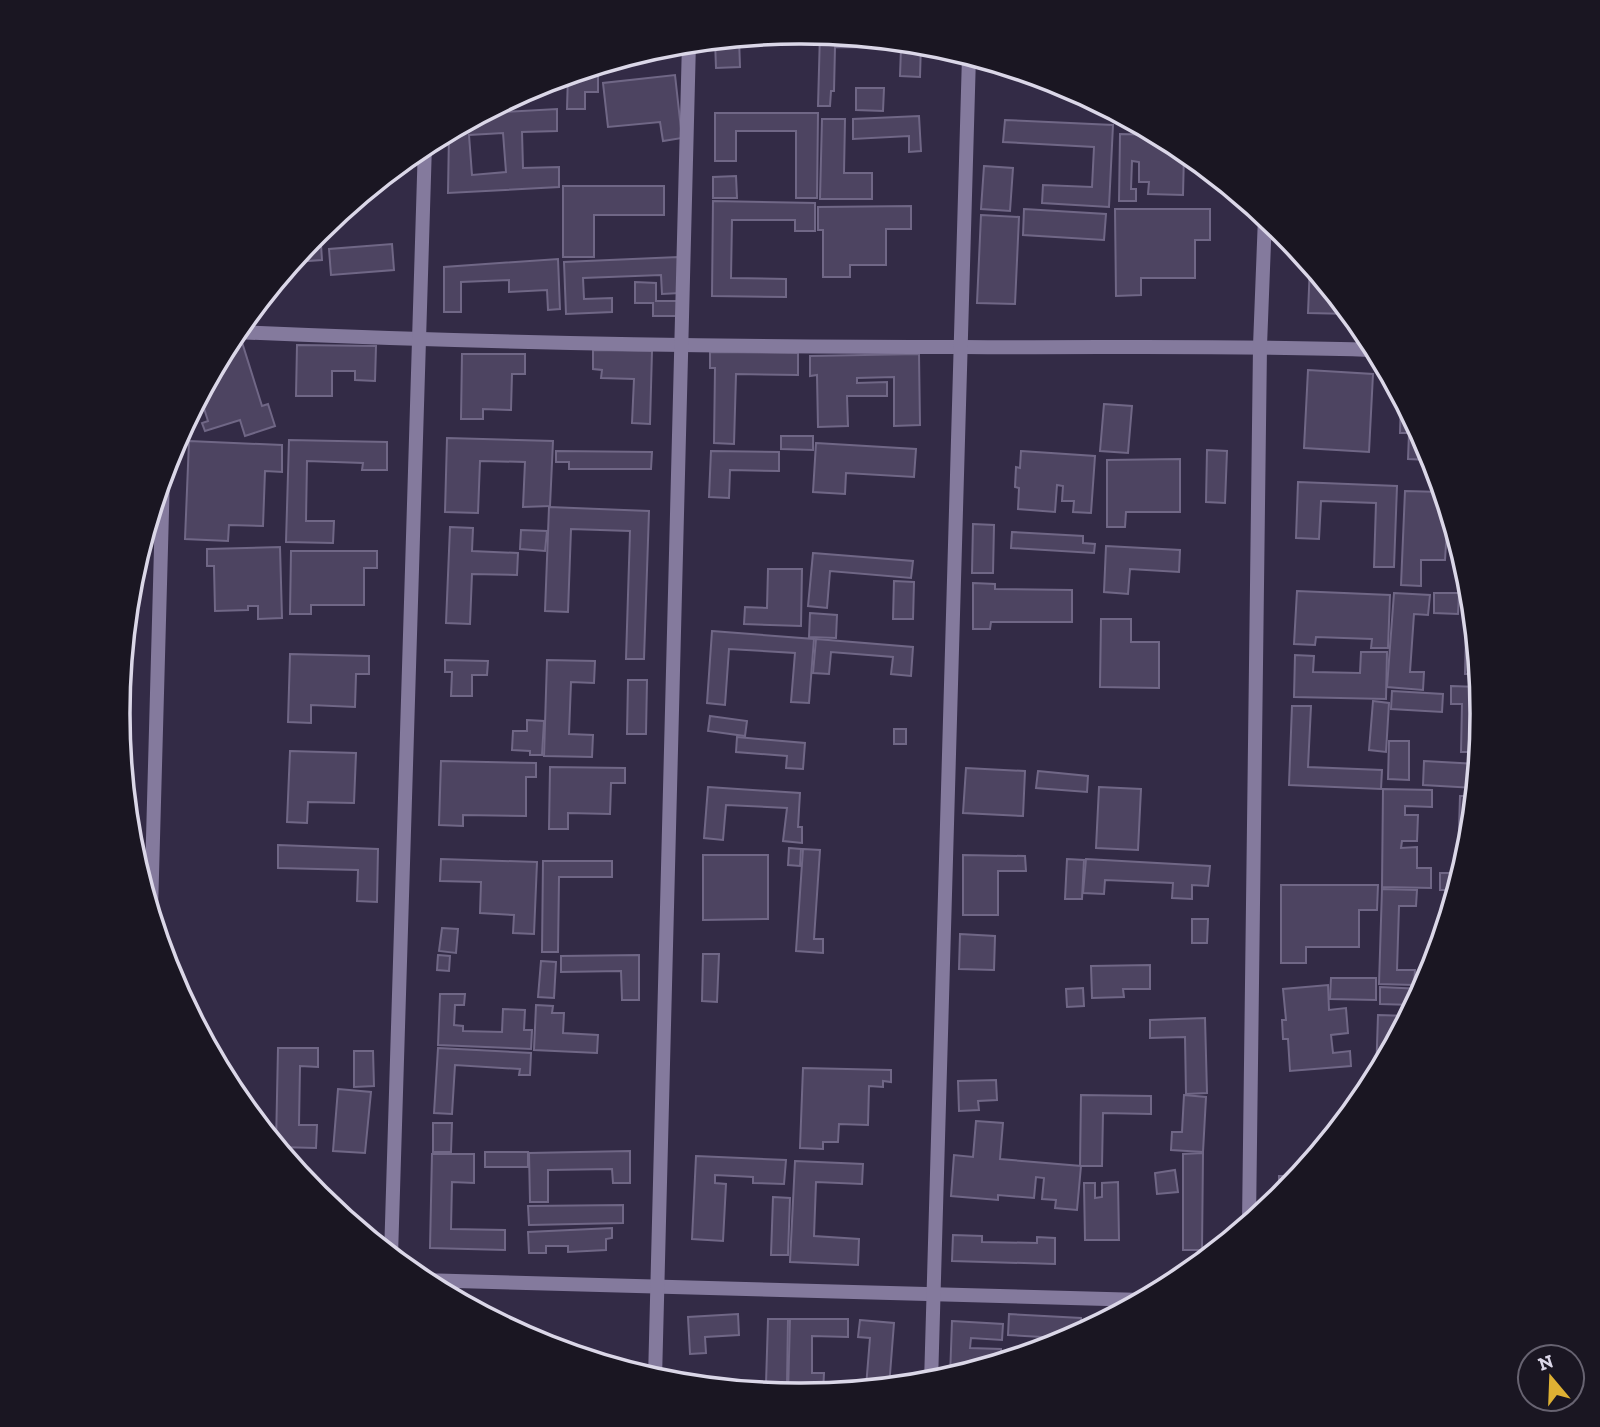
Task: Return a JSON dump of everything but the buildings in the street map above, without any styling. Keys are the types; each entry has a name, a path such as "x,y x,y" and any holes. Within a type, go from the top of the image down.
{"street":[{"path":"655,1367 689,53"},
{"path":"931,1370 969,66"},
{"path":"391,1244 425,159"},
{"path":"1249,1210 1260,346 1264,231"},
{"path":"249,333 419,341 961,347 1260,346 1362,350"},
{"path":"152,882 162,511"},
{"path":"445,1281 1124,1300"}]}
